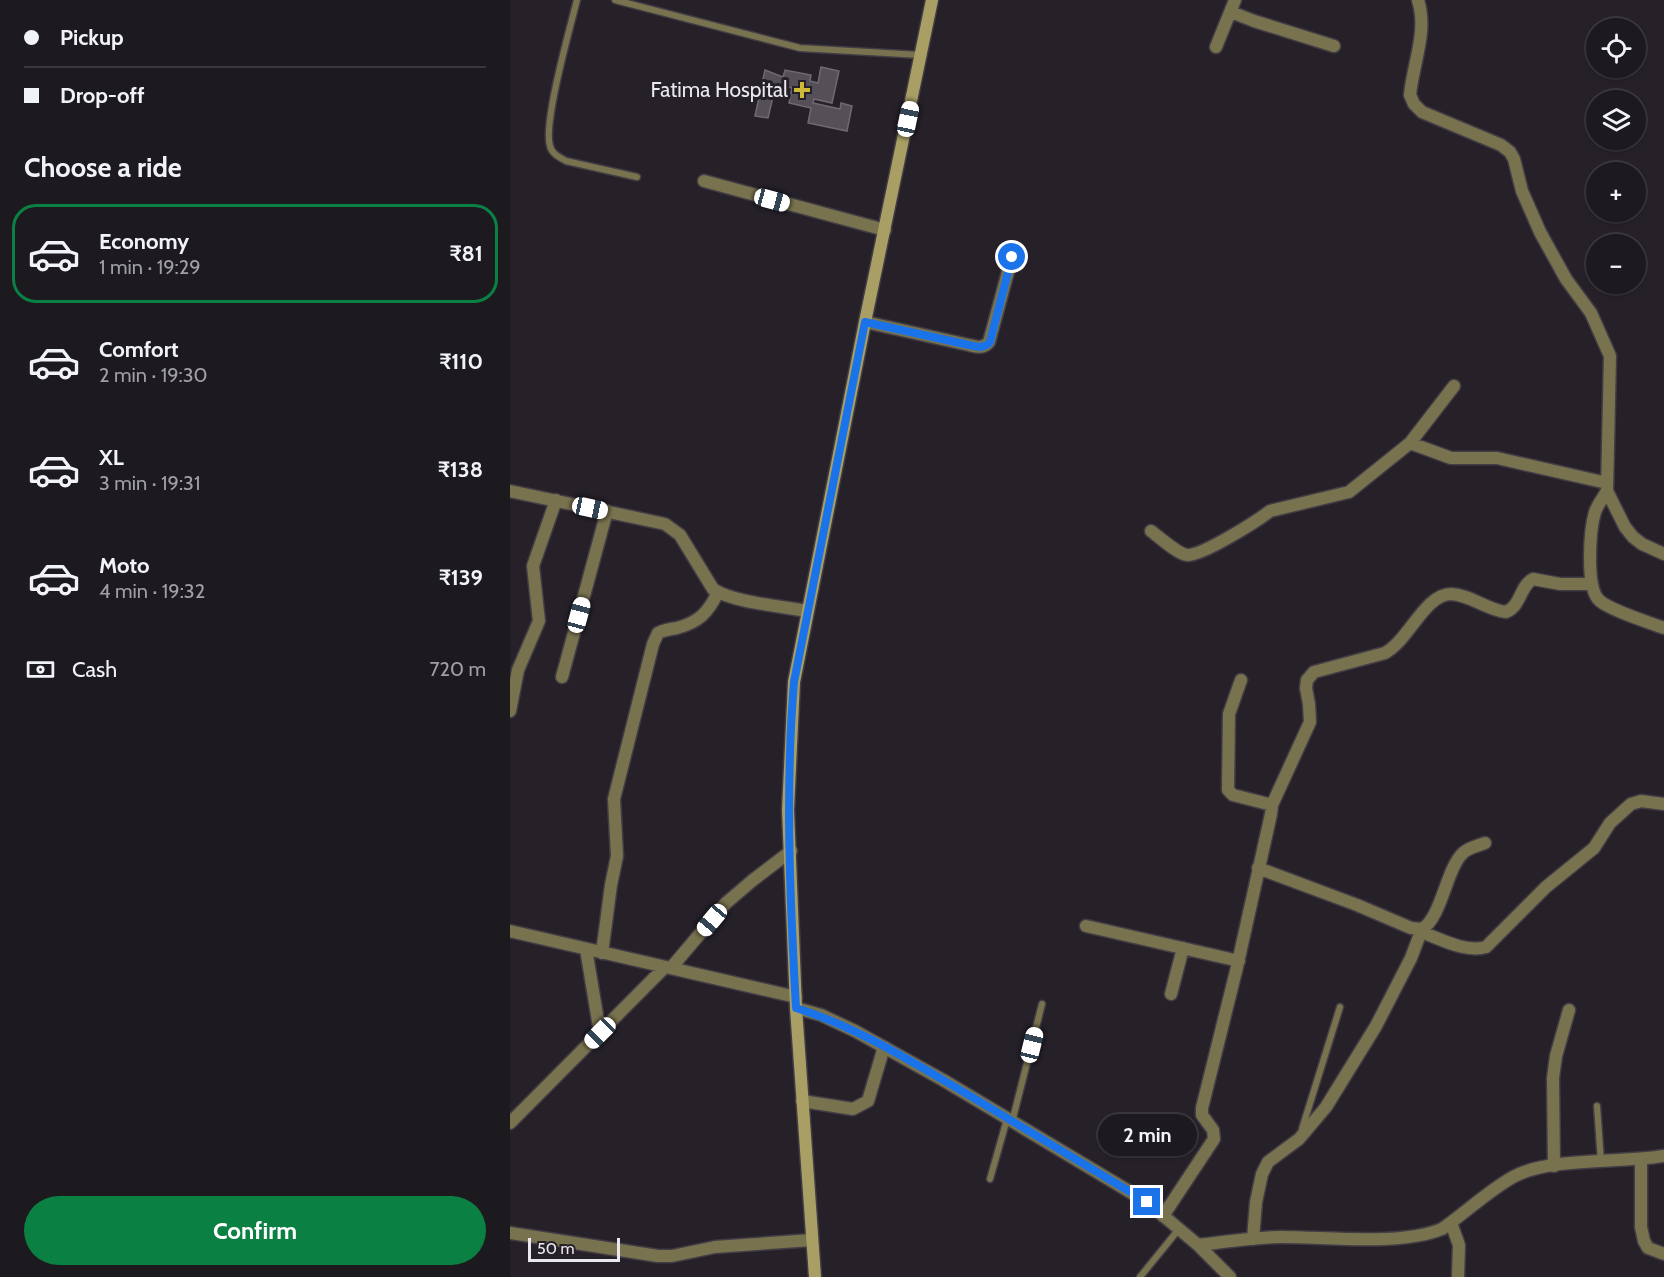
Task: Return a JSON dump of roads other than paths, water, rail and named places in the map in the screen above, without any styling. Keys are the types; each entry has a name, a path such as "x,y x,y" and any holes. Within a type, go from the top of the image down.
{"main road":[{"path":"815,1277 796,1002 788,810 794,682 822,533 932,0"}],"street":[{"path":"1429,0 1420,6 1421,36 1410,95 1414,104 1422,112 1502,144 1510,152 1514,159 1522,192 1540,232 1566,279 1591,313 1610,356 1607,487 1595,512 1591,584 1597,599 1602,603 1664,628"},
{"path":"1216,47 1233,6 1254,21 1334,46"},
{"path":"704,181 885,230"},
{"path":"865,322 969,345 986,346 990,342 1012,257"},
{"path":"1151,531 1182,554 1187,555 1203,551 1270,511 1349,492 1410,444 1454,386"},
{"path":"1410,444 1451,458 1503,459 1607,487"},
{"path":"1607,487 1624,527 1642,544 1664,554"},
{"path":"510,491 657,522 680,535 713,588 718,592 731,597 807,611"},
{"path":"510,711 518,670 539,621 532,577 533,566 556,500"},
{"path":"562,677 607,511"},
{"path":"1163,1216 1214,1140 1213,1130 1202,1116 1202,1108 1239,961 1272,805 1310,722 1307,680 1314,672 1386,653 1396,647 1426,608 1444,595 1464,597 1506,612 1514,607 1527,583 1533,579 1560,584 1591,584"},
{"path":"602,953 617,856 614,799 652,644 662,631 679,627 702,616 710,609 718,592"},
{"path":"1241,680 1229,714 1228,790 1233,795 1272,805"},
{"path":"1258,868 1464,948 1479,949 1486,947 1539,894 1594,848 1610,823 1631,804 1641,801 1664,804 1664,791"},
{"path":"1253,1239 1256,1202 1262,1174 1268,1162 1299,1139 1326,1107 1376,1026 1411,958 1422,931 1431,920 1459,858 1467,850 1485,843"},
{"path":"510,1123 668,968 726,903 791,851"},
{"path":"1086,926 1239,961"},
{"path":"510,931 668,968 796,1002 884,1047 1147,1202 1198,1245 1227,1276"},
{"path":"1172,994 1184,948"},
{"path":"586,949 600,1033"},
{"path":"1554,1166 1553,1078 1556,1056 1569,1010"},
{"path":"802,1101 853,1109 868,1101 884,1047"},
{"path":"1198,1245 1278,1237 1412,1238 1442,1229 1514,1177 1536,1168 1641,1160 1664,1156"},
{"path":"1641,1160 1642,1235 1648,1248 1664,1254"},
{"path":"1451,1223 1459,1245 1458,1277"},
{"path":"510,1233 658,1256 672,1256 716,1248 812,1240"}],"lane":[{"path":"577,0 548,129 549,144 556,156 566,161 637,177"},
{"path":"615,0 800,48 922,55"},
{"path":"990,1179 1010,1120 1042,1004"},
{"path":"1299,1139 1340,1007"},
{"path":"1597,1106 1601,1162"},
{"path":"1140,1277 1179,1229"}],"place":[{"name":"Fatima Hospital","path":"802,90"}]}
